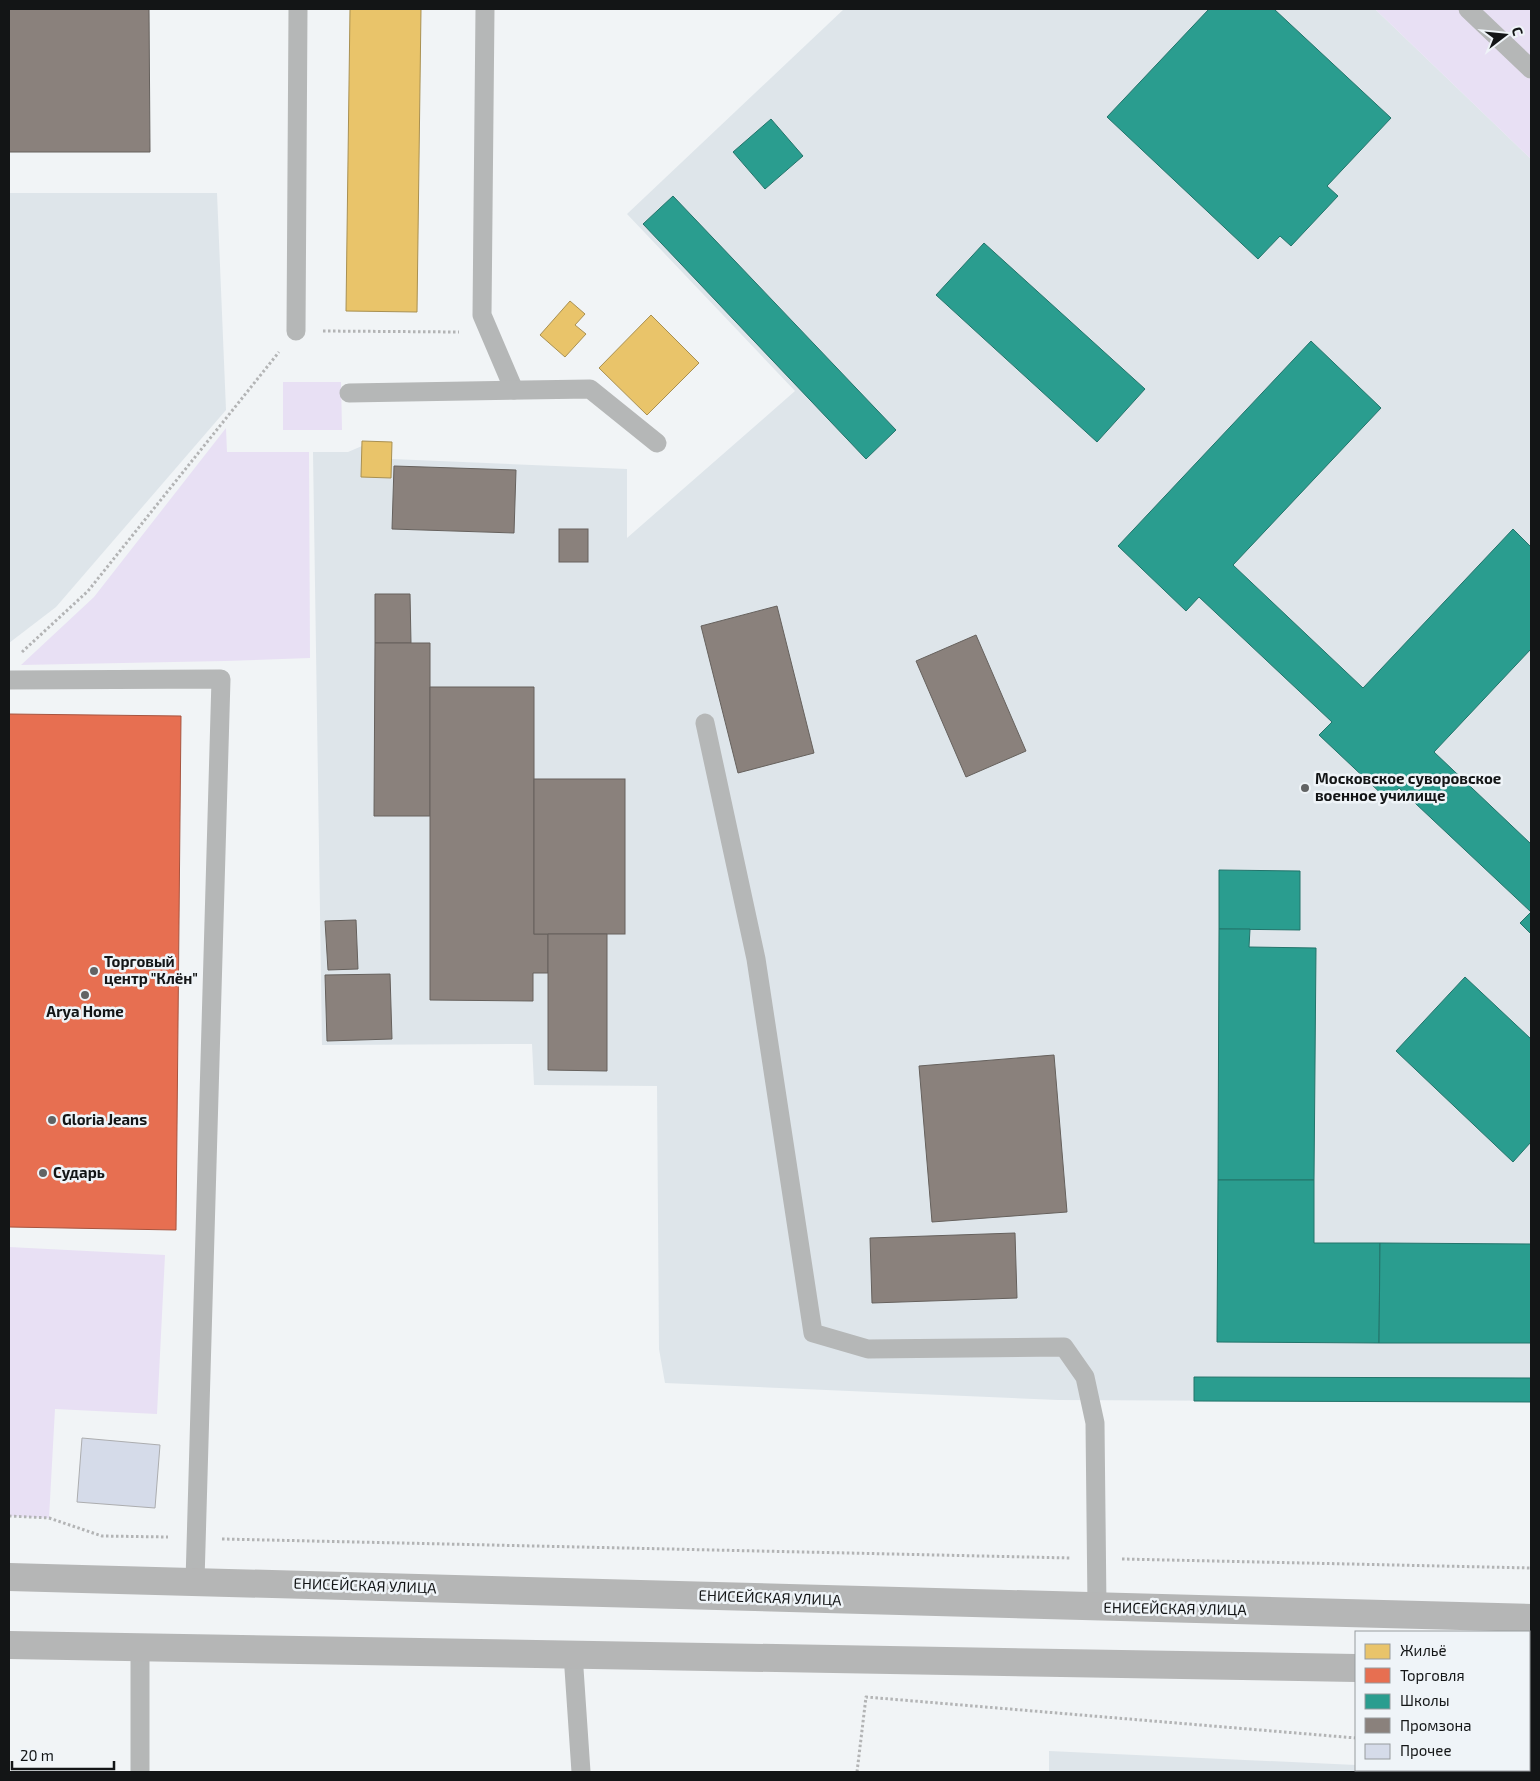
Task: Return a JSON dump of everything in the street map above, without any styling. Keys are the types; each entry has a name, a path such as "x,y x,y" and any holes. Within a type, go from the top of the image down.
{"main road":[{"name":"ЕНИСЕЙСКАЯ УЛИЦА","path":"9,1577 1531,1618"},
{"path":"9,1645 1355,1668"}],"lane":[{"path":"296,331 298,9"},
{"path":"485,9 482,315 514,390"},
{"path":"1468,9 1531,69"},
{"path":"349,393 590,390 657,443"},
{"path":"9,680 221,680 195,1581"},
{"path":"705,723 756,959 813,1333 868,1349 1064,1347 1085,1377 1096,1423 1097,1607"},
{"path":"140,1647 140,1772"},
{"path":"573,1654 581,1772"}],"path":[{"path":"21,653 88,591 296,331 489,332"},
{"path":"9,1516 49,1518 102,1536 1531,1568"},
{"path":"857,1772 866,1697 1355,1738"}],"shaded area":[{"path":"844,9 1375,9 1531,159 1531,1402 1058,1400 665,1383 659,1349 657,1086 534,1085 532,1044 322,1045 313,452 348,452 362,446 362,441 392,442 392,459 627,469 627,538 795,391 627,214"},
{"path":"1375,9 1531,9 1531,159"},
{"path":"9,193 217,193 226,410 56,607 9,643"},
{"path":"283,382 341,382 342,430 283,430"},
{"path":"226,428 227,452 309,452 310,658 21,665 94,597"},
{"path":"9,1247 165,1255 157,1414 55,1409 49,1518 9,1516"},
{"path":"1049,1751 1355,1765 1355,1771 1519,1772 1049,1772"}],"building: Жильё":[{"path":"350,9 421,9 417,312 346,311"},
{"path":"570,301 585,314 575,325 586,334 565,357 540,335"},
{"path":"651,315 699,363 647,415 599,368"},
{"path":"362,441 392,442 391,478 361,477"}],"building: Торговля":[{"name":"Торговый центр \"Клён\"","path":"9,714 181,716 176,1230 9,1227"}],"building: Школы":[{"path":"1209,9 1274,9 1391,118 1327,186 1338,196 1291,246 1280,236 1258,259 1107,117"},
{"path":"771,119 803,156 765,189 733,152"},
{"path":"673,196 896,430 866,459 643,224"},
{"path":"984,243 1145,389 1097,442 936,295"},
{"path":"1311,341 1381,408 1233,565 1363,688 1513,529 1531,547 1531,649 1434,752 1531,844 1531,912 1399,788 1388,800 1319,735 1332,722 1199,597 1186,611 1118,546"},
{"path":"1219,870 1300,871 1300,930 1219,929"},
{"path":"1531,912 1531,934 1520,923"},
{"path":"1219,929 1250,929 1249,947 1316,948 1314,1180 1218,1180"},
{"path":"1465,977 1531,1039 1531,1142 1513,1162 1396,1051"},
{"path":"1218,1180 1314,1180 1314,1243 1380,1243 1379,1343 1217,1342"},
{"path":"1380,1243 1531,1244 1531,1343 1379,1343"},
{"path":"1194,1377 1531,1378 1531,1402 1194,1401"}],"building: Промзона":[{"path":"9,9 149,9 150,152 9,152"},
{"path":"394,466 516,470 514,533 392,529"},
{"path":"559,529 588,529 588,562 559,562"},
{"path":"375,594 410,594 411,643 375,643"},
{"path":"777,606 814,753 738,773 701,626"},
{"path":"976,635 1026,751 966,777 916,661"},
{"path":"375,643 430,643 430,816 374,816"},
{"path":"430,687 534,687 534,934 548,934 548,973 533,973 533,1001 430,1000"},
{"path":"534,779 625,779 625,934 534,934"},
{"path":"356,920 358,969 328,970 325,921"},
{"path":"548,934 607,934 607,1071 548,1070"},
{"path":"390,974 392,1039 327,1041 325,975"},
{"path":"1054,1055 1067,1212 932,1222 919,1066"},
{"path":"1015,1233 1017,1298 872,1303 870,1238"}],"building: Прочее":[{"path":"82,1438 160,1445 155,1508 77,1502"}],"place":[{"name":"Московское суворовское военное училище","path":"1305,788"},
{"name":"Торговый центр \"Клён\"","path":"94,971"},
{"name":"Arya Home","path":"85,995"},
{"name":"Gloria Jeans","path":"52,1120"},
{"name":"Сударь","path":"43,1173"}]}
